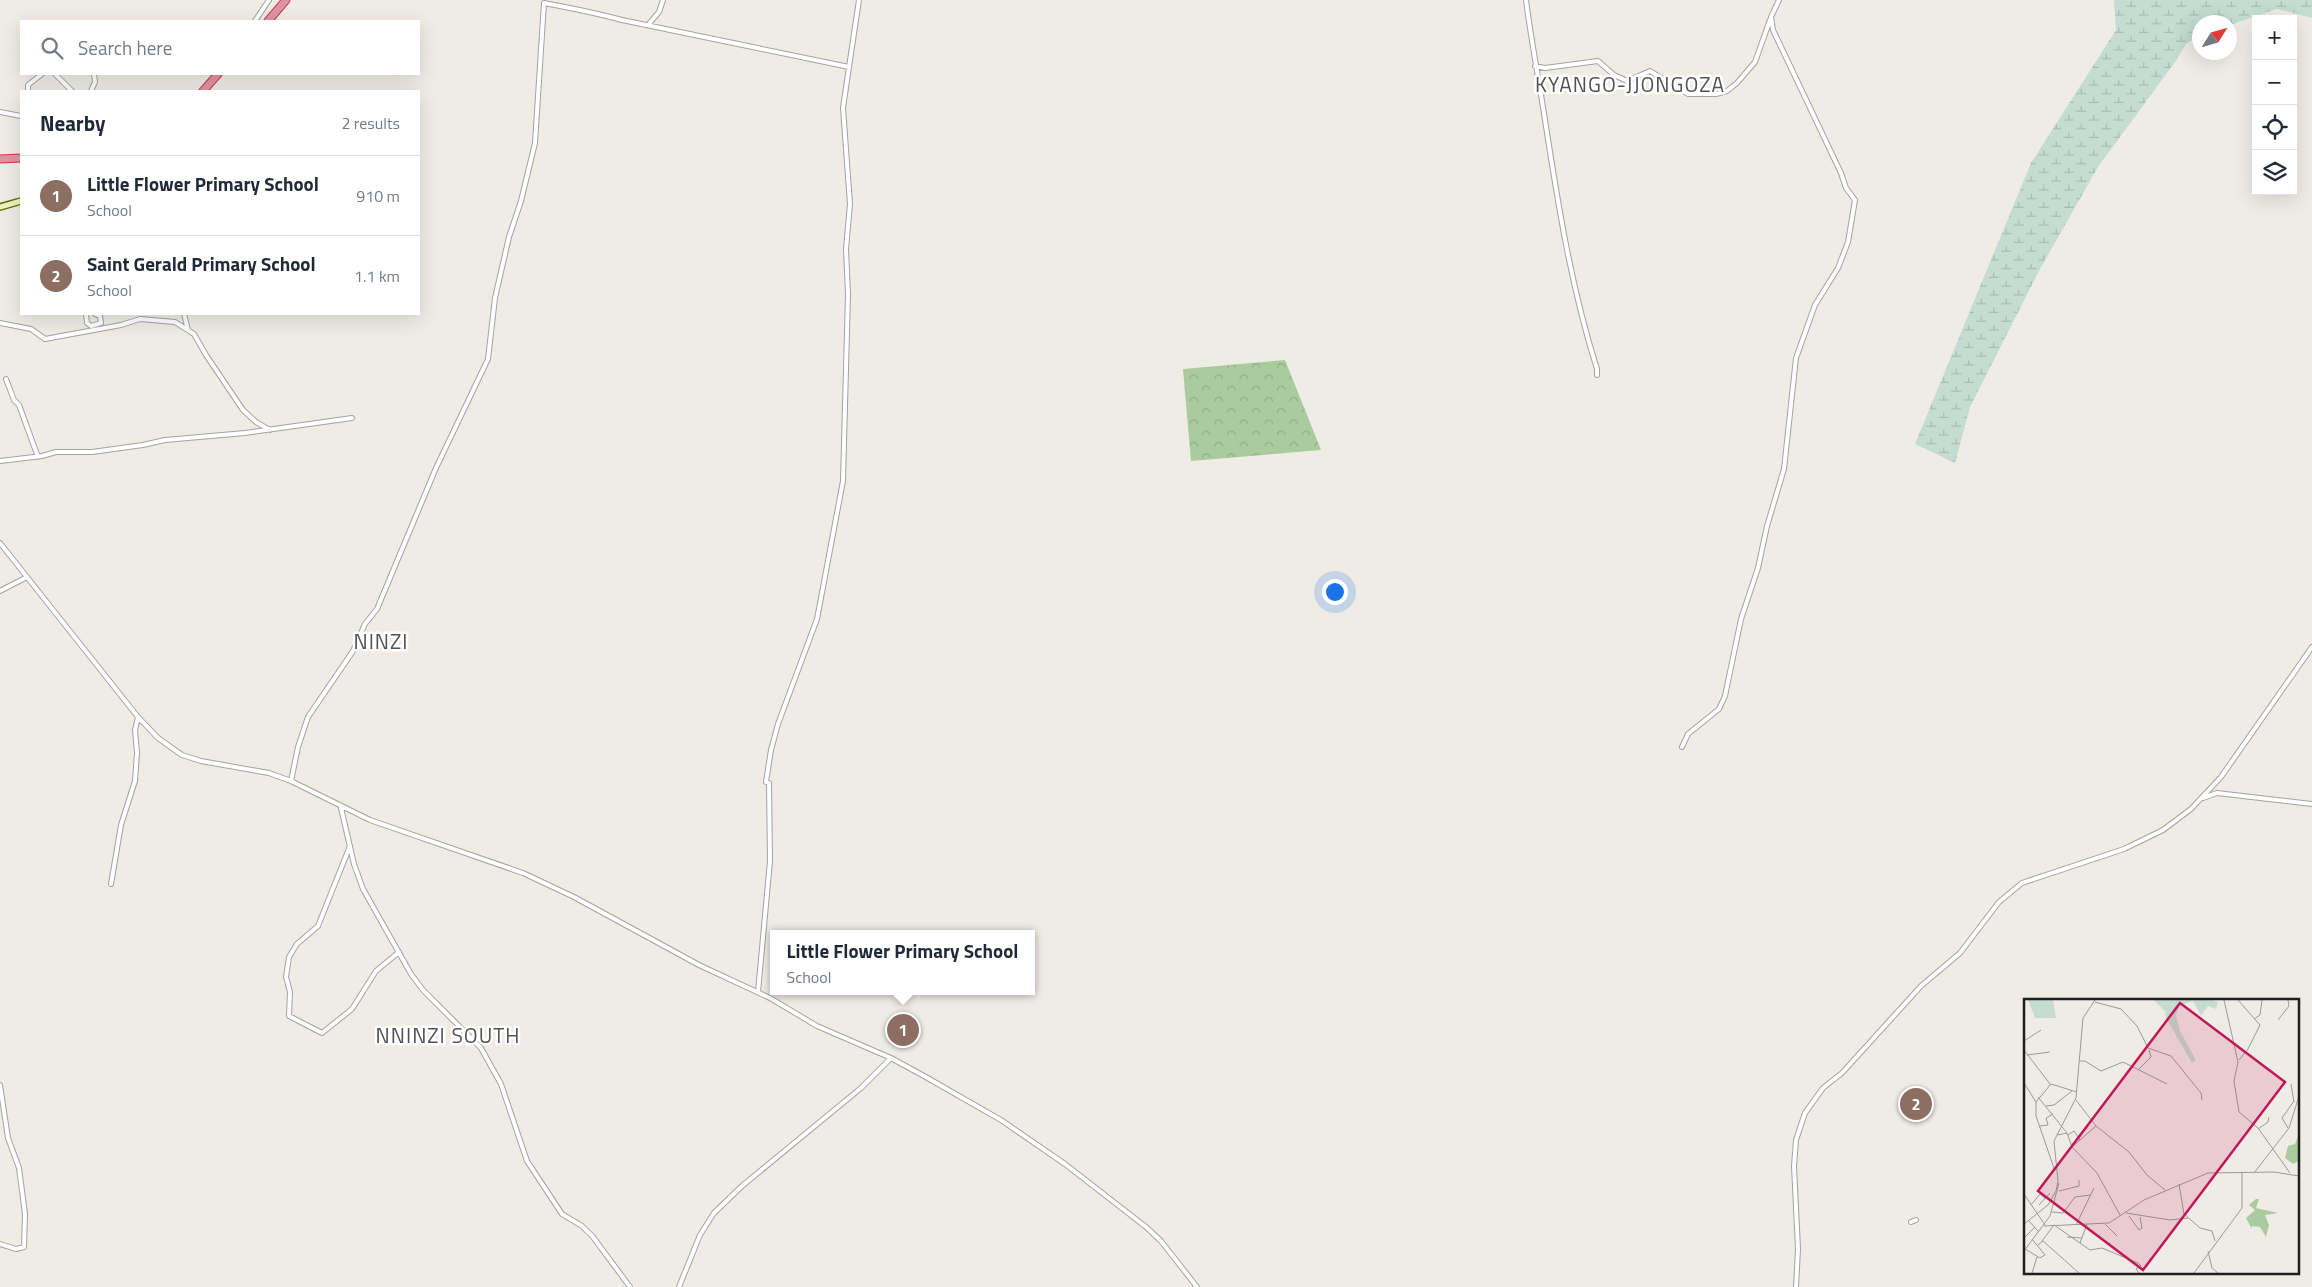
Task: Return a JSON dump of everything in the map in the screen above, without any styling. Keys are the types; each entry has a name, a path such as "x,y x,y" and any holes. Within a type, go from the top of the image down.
{"highway":[{"path":"269,20 286,0"},
{"path":"204,90 217,75"},
{"path":"0,159 20,158"}],"street":[{"path":"256,20 269,0"},
{"path":"648,25 659,12 663,0"},
{"path":"758,992 770,855 770,793 768,783 766,782 770,755 780,718 817,619 843,481 848,294 846,249 850,204 843,108 859,0"},
{"path":"1526,0 1534,66 1569,266 1597,375"},
{"path":"1534,66 1545,68 1598,61 1623,80 1631,81 1650,71 1688,94 1721,93 1737,83 1754,62 1778,0"},
{"path":"291,780 303,728 316,705 353,651 365,624 377,609 436,468 488,359 495,298 535,143 544,2 566,9 588,10 648,25 849,67"},
{"path":"1682,747 1688,734 1719,709 1724,696 1741,619 1758,568 1767,526 1784,469 1796,358 1815,305 1838,268 1848,242 1855,207 1855,200 1846,188 1841,173 1775,36 1771,17"},
{"path":"28,90 28,85 41,75"},
{"path":"56,75 71,90"},
{"path":"91,90 95,82 94,75"},
{"path":"0,112 20,116"},
{"path":"0,207 20,201"},
{"path":"86,315 86,323 91,326 101,323 100,316 98,315"},
{"path":"184,315 188,330"},
{"path":"0,323 31,329 45,339 121,325 139,316 176,322 194,334 243,410 256,422 270,430"},
{"path":"6,378 14,400 19,405 38,456"},
{"path":"0,461 56,452 92,452 144,445 165,440 270,430 352,418"},
{"path":"0,544 138,717 158,738 182,755 201,761 269,773 291,780 341,808 370,820 523,873 574,897 699,965 758,992 817,1026 891,1058 1001,1120 1065,1164 1146,1227 1161,1241 1196,1287"},
{"path":"0,591 27,577"},
{"path":"1796,1287 1798,1249 1794,1166 1796,1140 1805,1113 1823,1088 1842,1073 1920,986 1960,953 1999,902 2022,883 2124,849 2153,836 2178,820 2221,777 2312,646"},
{"path":"112,884 121,825 135,781 137,753 135,730 138,717"},
{"path":"2201,799 2217,793 2312,804"},
{"path":"341,808 363,888 398,952 423,990 473,1040 487,1058 503,1089 527,1161 554,1204 562,1214 582,1226 594,1237 630,1287"},
{"path":"350,846 318,926 297,944 290,957 286,972 290,992 289,1016 322,1033 352,1009 376,970 398,952"},
{"path":"679,1287 700,1235 714,1213 754,1176 861,1088 891,1058"},
{"path":"0,1085 8,1138 19,1168 25,1214 24,1247 16,1249 0,1244"},
{"path":"1910,1222 1916,1220"}],"green space":[{"path":"2114,0 2312,0 2312,18 2277,9 2259,15 2252,15 2252,18 2237,23 2237,15 2192,15 2192,40 2186,44 2175,62 2098,167 2040,269 1970,407 1955,463 1915,444 2031,163 2116,30"},
{"path":"1285,360 1321,450 1191,461 1183,369"}],"place":[{"name":"Little Flower Primary School","path":"903,1030"},
{"name":"Saint Gerald Primary School","path":"1916,1104"}],"district":[{"name":"KYANGO-JJONGOZA","path":"1630,85"},
{"name":"NINZI","path":"381,642"},
{"name":"NNINZI SOUTH","path":"448,1036"}]}
